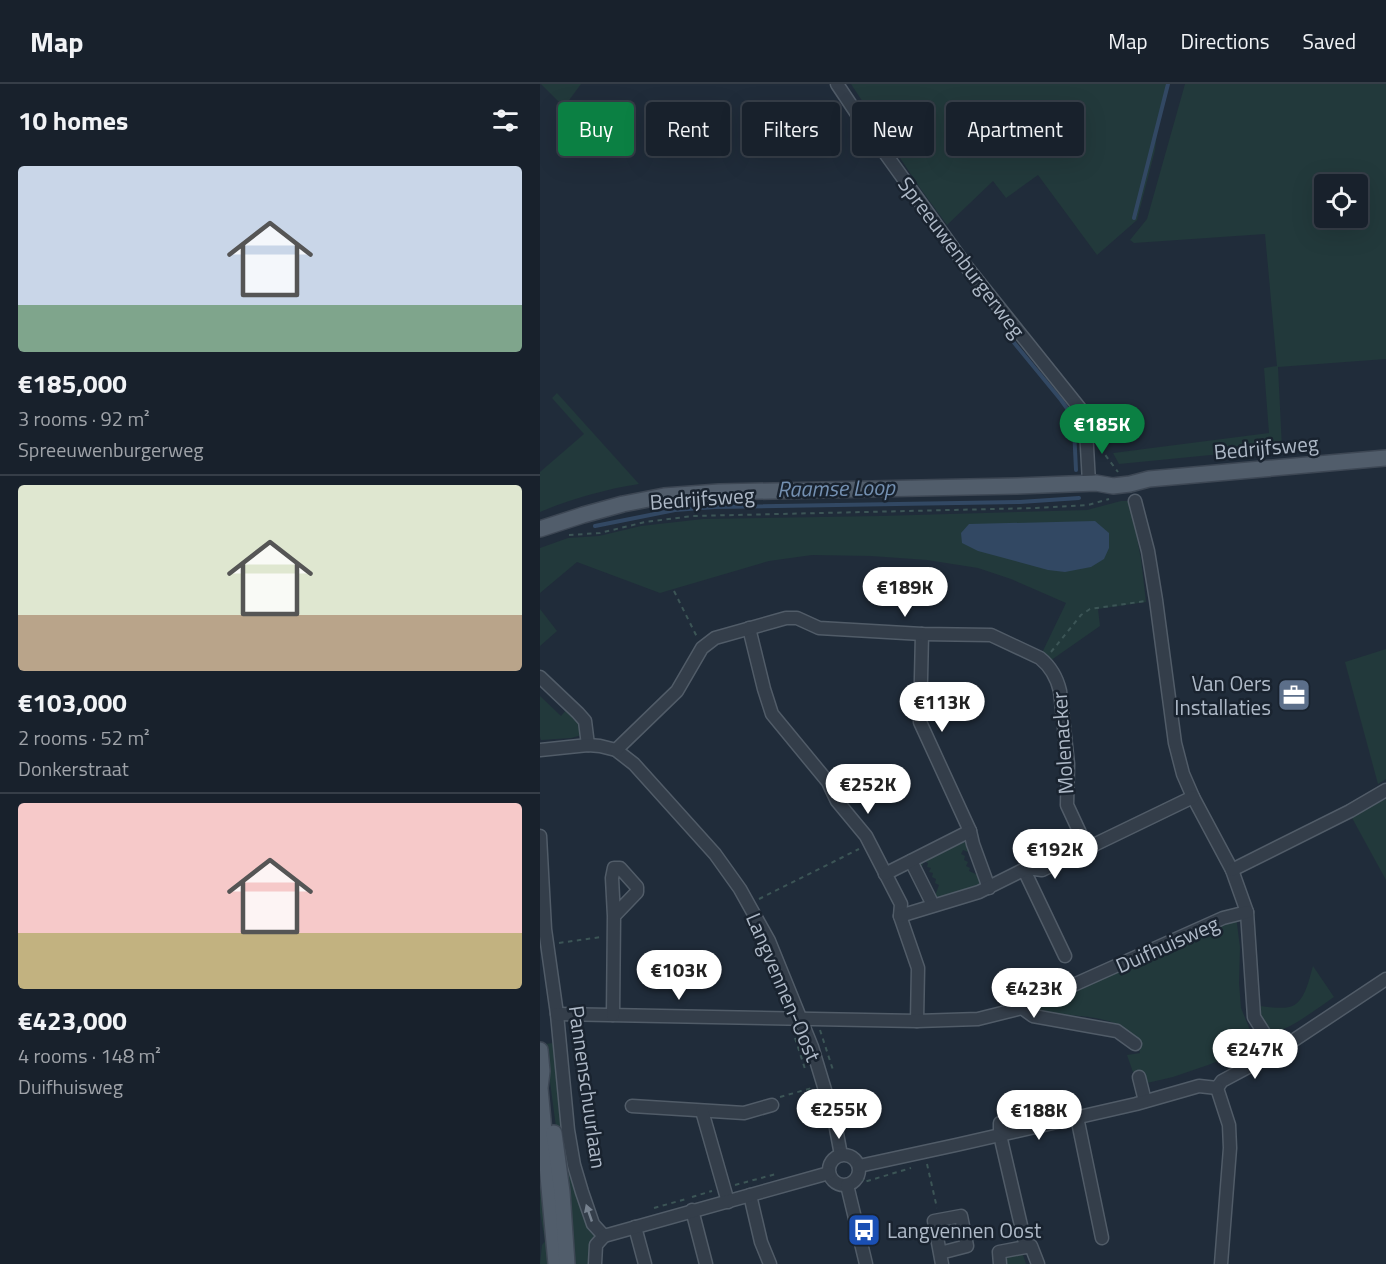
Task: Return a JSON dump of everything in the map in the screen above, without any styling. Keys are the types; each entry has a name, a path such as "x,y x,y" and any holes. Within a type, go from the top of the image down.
{"main road":[{"name":"Bedrijfsweg","path":"540,530 613,506 664,496 719,492 1005,487 1092,483 1118,485 1149,479 1386,458"},
{"name":"Bedrijfsweg","path":"1092,483 1118,476 1149,479"},
{"name":"Pannenschuurlaan","path":"540,1050 542,1071 540,1088 555,1264"},
{"name":"Pannenschuurlaan","path":"542,1071 548,1087 562,1192 567,1264"}],"street":[{"name":"Spreeuwenburgerweg","path":"837,84 966,266 1082,411 1092,483"},
{"path":"1136,501 1148,551 1156,600 1175,743 1183,774 1232,870 1247,912 1254,1017 1276,1052"},
{"path":"540,750 588,745 616,750 677,692 702,648 715,638 786,618 797,618 819,628 922,634 991,635 1044,661"},
{"path":"749,628 772,714 828,782 837,801 866,836 901,904 900,916 918,968 917,1021"},
{"path":"922,634 920,722 970,831 989,888"},
{"name":"Molenacker","path":"1044,661 1057,681 1060,691 1068,764 1067,805 1087,848"},
{"path":"540,677 578,712 585,722 588,745"},
{"name":"Langvennen-Oost","path":"616,750 634,764 715,854 740,889 769,941 812,1047 817,1086 835,1123 841,1155"},
{"path":"1232,870 1386,790"},
{"path":"900,916 979,892 1028,868 1042,870 1193,797"},
{"path":"885,874 970,831"},
{"name":"Pannenschuurlaan","path":"540,836 545,929 557,1014 568,1130 574,1165 593,1224 604,1236"},
{"path":"911,861 933,905"},
{"path":"1024,870 1065,956"},
{"name":"Duifhuisweg","path":"557,1014 917,1021 978,1019 1022,1008 1222,918 1247,912"},
{"path":"613,1015 614,916"},
{"path":"1217,1088 1222,1081 1276,1052 1386,979"},
{"path":"1022,1008 1033,1016 1117,1030 1135,1044"},
{"path":"1139,1077 1145,1101"},
{"path":"859,1166 926,1152 1000,1129 1077,1117 1199,1086 1217,1088"},
{"path":"1217,1088 1229,1125 1230,1148 1221,1264"},
{"path":"632,1106 744,1113 772,1105"},
{"path":"702,1111 728,1202"},
{"path":"1077,1117 1102,1238"},
{"path":"1000,1129 1026,1247"},
{"path":"841,1155 852,1157 859,1166 856,1180 847,1185 836,1183 829,1173 833,1160 841,1155"},
{"path":"595,1264 596,1245 604,1236 829,1173"},
{"path":"847,1185 866,1264"},
{"path":"750,1195 761,1242 770,1264"},
{"path":"692,1210 706,1264"},
{"path":"961,1216 967,1246 941,1258 934,1221 961,1216"},
{"path":"635,1227 645,1264"},
{"path":"1000,1264 999,1252 1031,1246 1038,1264"}],"path":[{"path":"1098,446 1118,470 1118,476"},
{"name":"Bedrijfsweg","path":"564,535 600,533 645,522 693,516 1036,508 1088,505 1109,499"},
{"path":"674,591 702,648"},
{"path":"1044,661 1081,615 1090,609 1156,600"},
{"path":"748,904 870,844"},
{"path":"547,944 614,936"},
{"path":"816,1019 834,1077"},
{"path":"795,1038 808,1078"},
{"path":"814,1097 817,1086"},
{"path":"772,1105 771,1099 817,1086"},
{"path":"926,1152 940,1220"},
{"path":"648,1210 778,1174"}],"green space":[{"path":"541,84 581,84 568,102 559,102"},
{"path":"851,84 1169,84 1137,220 1097,255 1038,175 1006,198 993,181 947,225 899,156 934,156 934,102 863,102"},
{"path":"1185,84 1386,84 1386,359 1278,367 1282,448 1119,464 1113,453 1269,433 1264,368 1277,366 1265,234 1134,243 1130,240 1147,219"},
{"path":"557,393 639,484 589,495 540,512 540,472 584,434 552,398"},
{"path":"1121,501 1130,501 1146,602 1098,609 1100,626 1047,663 1040,657 1066,603 1011,579 978,568 927,560 812,555 769,561 660,593 577,562 540,593 540,548 568,538 599,536 641,526 703,519 1087,510"},
{"path":"540,609 557,631 540,646"},
{"path":"1386,649 1386,779 1378,784 1345,662"},
{"path":"540,696 561,716 567,709 579,720 582,735 541,740"},
{"path":"1386,799 1386,880 1351,816"},
{"path":"960,839 968,844 971,853 963,850 961,854 968,862 966,866 970,868 969,871 980,876 981,880 978,887 939,900 935,896 939,885 932,877 933,873 929,872 931,868 927,867 928,863 924,861 921,869 918,863"},
{"path":"1236,916 1240,947 1241,1008 1255,1042 1252,1048 1173,1077 1147,1083 1145,1072 1134,1075 1127,1055 1140,1053 1135,1039 1125,1029 1113,1022 1098,1018 1036,1011 1043,1003"},
{"path":"1313,966 1334,997 1288,1027 1276,1031 1266,1029 1261,1017 1260,1006 1282,1008 1294,1005 1306,990"},
{"path":"553,1043 559,1110 569,1168 596,1234 591,1246 590,1264 572,1264 545,1044"},
{"path":"540,1119 552,1264 540,1264 542,1245 545,1241 540,1213"},
{"path":"1021,1249 1026,1264 1003,1264 1002,1253"}],"water":[{"path":"1095,521 1109,533 1109,548 1104,559 1091,567 1065,572 1048,570 978,551 962,543 961,533 969,524"}],"waterway":[{"name":"Raamse Loop","path":"1134,218 1168,84"},
{"name":"Raamse Loop","path":"1011,339 1071,414 1076,470"},
{"name":"Raamse Loop","path":"595,526 675,510 715,507 1020,502 1079,498"}],"place":[{"name":"Van Oers Installaties","path":"1294,695"},
{"name":"Langvennen Oost","path":"864,1230"}]}
